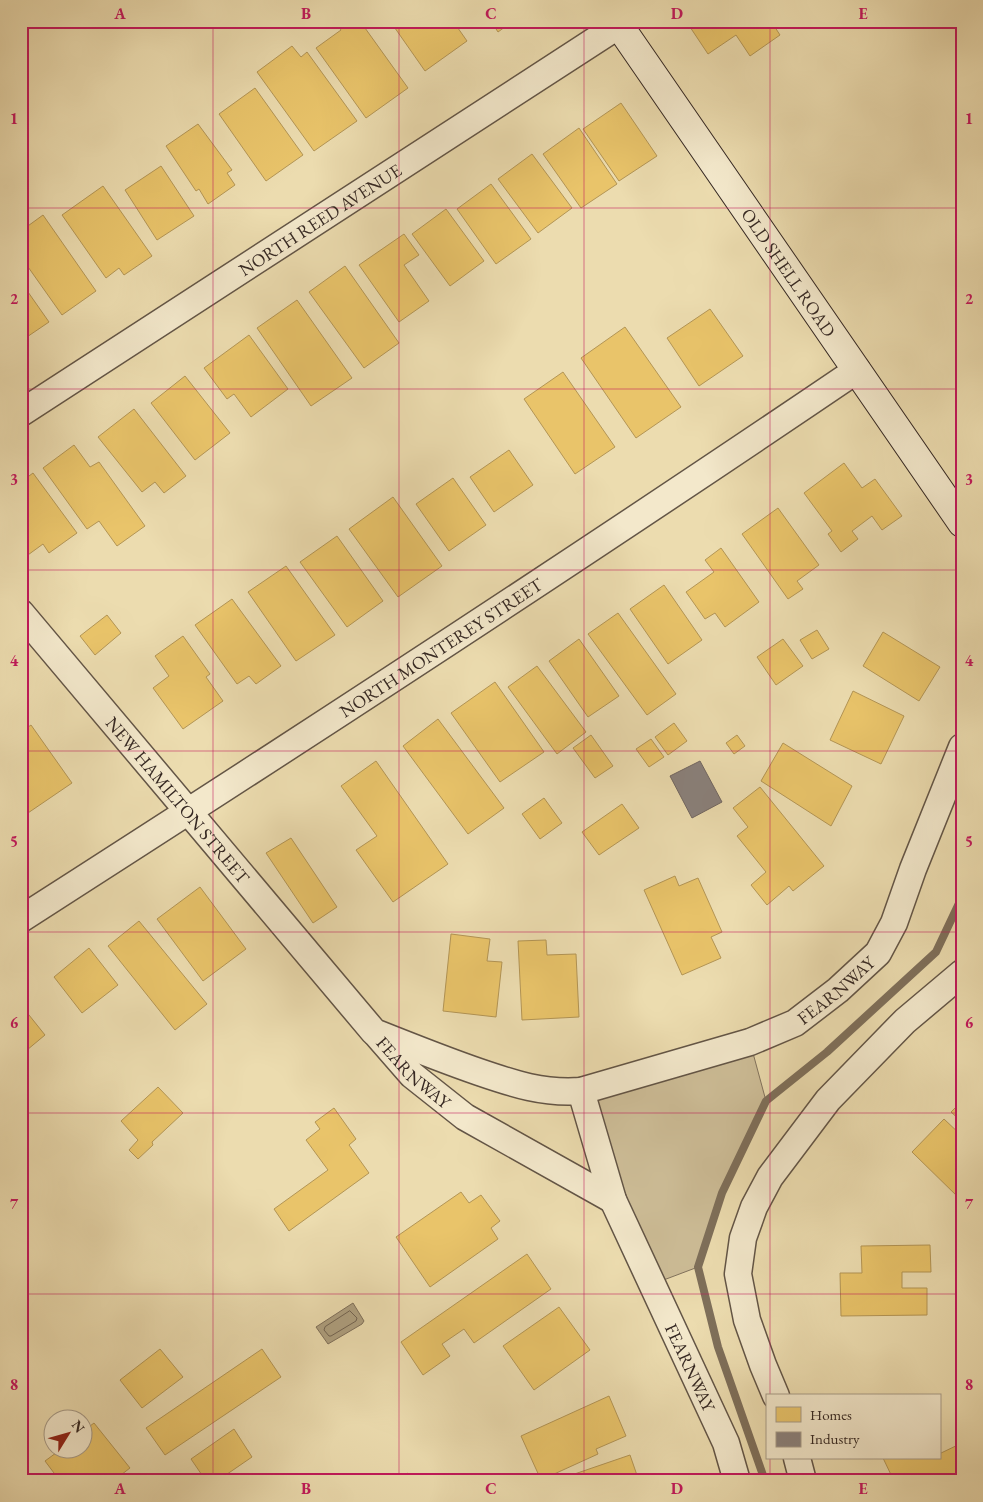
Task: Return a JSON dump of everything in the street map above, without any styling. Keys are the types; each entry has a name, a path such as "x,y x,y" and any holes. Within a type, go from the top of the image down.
{"street":[{"name":"OLD SHELL ROAD","path":"617,23 962,523"},
{"name":"NORTH REED AVENUE","path":"21,413 617,23"},
{"name":"NORTH MONTEREY STREET","path":"21,919 752,442 857,370"},
{"name":"NEW HAMILTON STREET","path":"21,612 336,984"},
{"name":"FEARNWAY","path":"374,1032 440,1059 522,1087 560,1092 581,1091 750,1042 795,1023 838,990 878,953 894,923 962,748"},
{"path":"775,1394 747,1320 738,1274 743,1238 754,1207 770,1177 828,1100 905,1021 962,973"},
{"name":"FEARNWAY","path":"336,984 374,1032 412,1075 464,1118 613,1200"},
{"name":"FEARNWAY","path":"581,1091 613,1200 726,1443 737,1481"},
{"path":"798,1460 804,1481"}],"shaded area":[{"path":"750,1042 766,1101 722,1193 698,1267 653,1284 581,1091"}],"water":[{"path":"353,1303 364,1321 328,1344 316,1327"}],"building: Homes":[{"path":"335,21 360,21 408,88 366,118 316,48 341,30"},
{"path":"390,21 453,21 467,41 425,71"},
{"path":"491,21 513,21 498,32"},
{"path":"686,21 771,21 780,35 750,56 736,35 708,54"},
{"path":"292,46 301,57 307,52 357,121 314,151 257,72"},
{"path":"255,88 303,155 266,181 219,114"},
{"path":"621,103 657,156 619,181 583,129"},
{"path":"198,124 232,170 227,173 235,185 208,204 199,189 196,191 166,146"},
{"path":"579,128 617,184 581,208 543,154"},
{"path":"532,154 572,208 538,233 498,179"},
{"path":"161,166 194,216 157,240 125,190"},
{"path":"491,184 531,239 496,264 457,209"},
{"path":"103,186 152,256 124,275 119,268 106,278 62,215"},
{"path":"446,209 484,261 450,286 412,234"},
{"path":"43,215 96,291 62,315 21,257 21,231"},
{"path":"404,234 419,255 404,265 429,301 399,322 359,265"},
{"path":"345,266 399,343 364,368 309,292"},
{"path":"21,282 49,322 21,341"},
{"path":"297,300 352,378 311,406 257,328"},
{"path":"710,309 743,356 699,386 667,338"},
{"path":"625,327 681,407 636,438 581,358"},
{"path":"249,335 288,389 251,417 234,394 227,399 204,368"},
{"path":"563,372 615,447 575,474 524,399"},
{"path":"185,376 230,433 195,460 151,403"},
{"path":"134,409 186,476 164,493 155,482 142,492 98,437"},
{"path":"74,445 90,467 99,462 145,526 117,546 99,521 87,529 43,468"},
{"path":"509,450 533,485 494,512 470,477"},
{"path":"844,463 862,488 875,479 902,516 882,530 872,516 852,531 858,539 841,552 828,534 832,531 804,493"},
{"path":"33,473 77,533 49,553 43,544 21,560 21,482"},
{"path":"453,478 486,525 449,551 416,504"},
{"path":"393,497 442,566 398,597 349,529"},
{"path":"778,508 819,565 797,581 803,589 788,599 742,534"},
{"path":"337,536 383,601 347,627 300,562"},
{"path":"721,548 759,602 725,627 715,613 705,619 686,592 714,572 705,560"},
{"path":"286,566 335,635 296,661 248,592"},
{"path":"664,585 702,640 668,664 630,609"},
{"path":"232,599 281,666 256,684 249,676 237,684 195,625"},
{"path":"618,613 676,694 647,715 588,634"},
{"path":"107,615 121,633 95,655 80,636"},
{"path":"817,630 829,649 812,659 800,640"},
{"path":"883,632 940,667 919,701 863,666"},
{"path":"183,636 210,674 206,677 223,701 183,729 153,688 169,676 155,656"},
{"path":"579,639 619,696 588,717 549,661"},
{"path":"783,639 803,666 776,685 757,657"},
{"path":"537,666 586,732 557,754 508,687"},
{"path":"495,682 544,752 500,782 451,713"},
{"path":"853,691 904,716 881,764 830,740"},
{"path":"438,719 504,808 468,834 403,746"},
{"path":"674,723 687,741 668,755 655,737"},
{"path":"31,725 72,783 25,815 21,810 21,732"},
{"path":"591,735 613,766 595,778 573,748"},
{"path":"737,735 745,746 734,754 726,743"},
{"path":"651,739 664,757 649,767 636,749"},
{"path":"783,743 852,786 831,826 761,781"},
{"path":"376,761 448,864 393,902 356,850 377,836 341,786"},
{"path":"760,787 824,866 793,891 789,886 767,905 751,885 766,872 737,836 748,827 733,808"},
{"path":"544,798 562,823 540,839 522,814"},
{"path":"622,804 639,828 599,855 582,832"},
{"path":"291,838 337,907 313,923 266,853"},
{"path":"675,876 679,886 698,878 722,932 711,937 721,958 682,975 644,890"},
{"path":"200,887 246,949 203,981 157,919"},
{"path":"139,921 207,1004 175,1030 108,946"},
{"path":"451,934 490,939 487,961 502,962 496,1017 443,1011"},
{"path":"546,940 547,955 576,954 579,1017 522,1020 518,941"},
{"path":"89,948 118,985 82,1013 54,977"},
{"path":"21,1005 45,1035 21,1055"},
{"path":"158,1087 183,1113 152,1142 153,1145 138,1159 129,1150 138,1140 121,1121"},
{"path":"962,1101 962,1122 951,1112"},
{"path":"334,1108 356,1139 349,1145 369,1173 289,1231 274,1209 328,1170 306,1140 320,1129 315,1122"},
{"path":"944,1119 962,1136 962,1197 960,1199 912,1152"},
{"path":"461,1192 469,1203 481,1195 500,1221 491,1228 498,1239 430,1287 396,1237"},
{"path":"930,1245 931,1272 902,1272 902,1288 927,1288 927,1315 841,1316 840,1273 862,1273 861,1246"},
{"path":"527,1254 551,1289 474,1343 464,1329 442,1344 450,1356 423,1375 401,1342"},
{"path":"559,1307 590,1350 534,1390 503,1346"},
{"path":"160,1349 183,1377 142,1408 120,1380"},
{"path":"262,1349 281,1377 165,1455 146,1428"},
{"path":"609,1396 626,1436 596,1449 598,1454 541,1480 521,1436"},
{"path":"94,1423 130,1468 113,1481 60,1481 45,1461 92,1460 92,1424"},
{"path":"234,1429 252,1457 217,1481 206,1481 191,1459"},
{"path":"962,1443 962,1481 894,1481 884,1460 940,1460 940,1454"},
{"path":"630,1455 639,1481 557,1480"},
{"path":"408,1473 414,1481 396,1481"}],"building: Industry":[{"path":"700,761 722,802 692,818 670,776"}],"waterway":[{"path":"765,1481 718,1347 698,1267 722,1193 766,1101 827,1052 936,952 962,897"}]}
